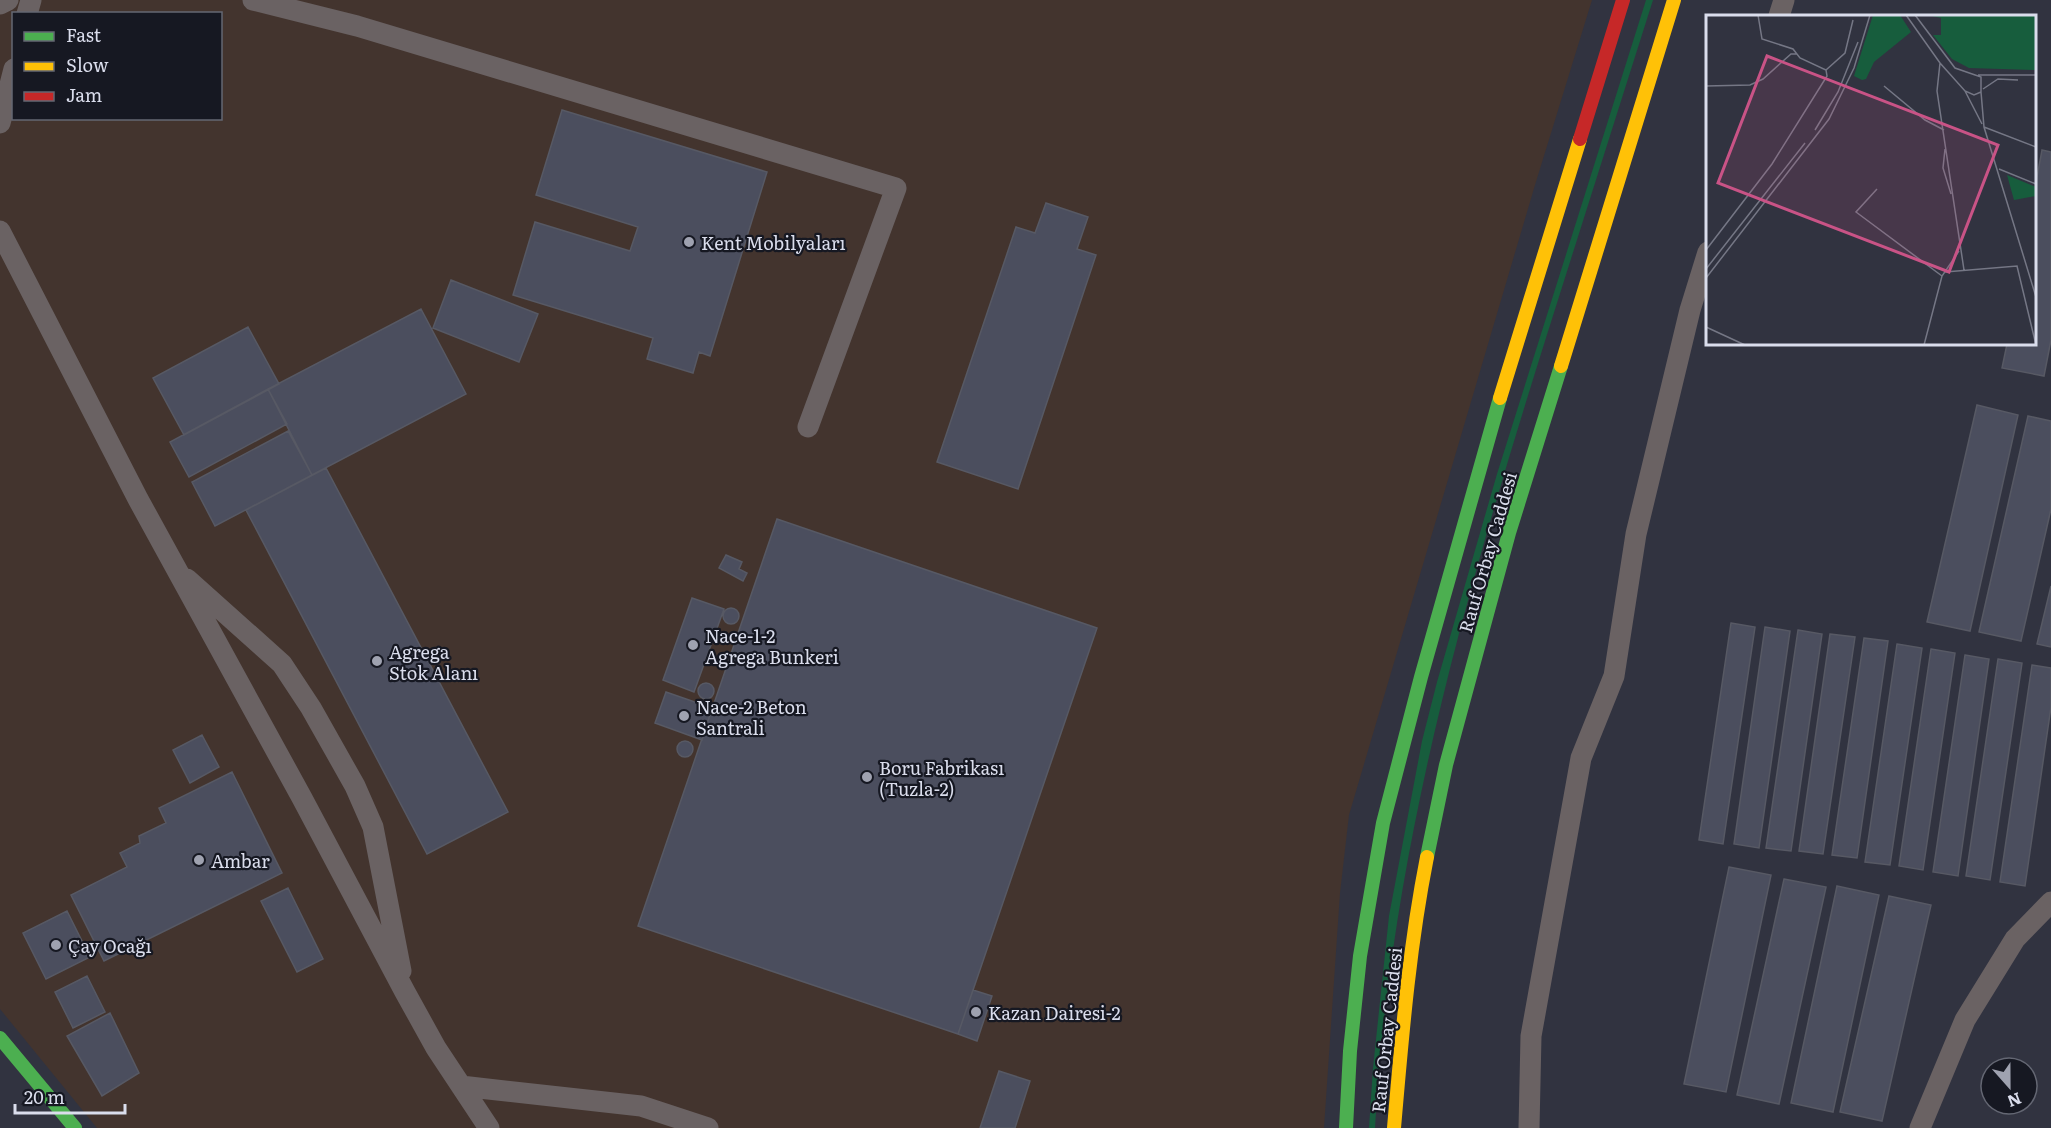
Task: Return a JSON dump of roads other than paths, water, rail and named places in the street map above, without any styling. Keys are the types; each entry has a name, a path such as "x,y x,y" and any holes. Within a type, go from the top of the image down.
{"main road":[{"name":"Rauf Orbay Caddesi","path":"1346,1128 1350,1051 1360,956 1383,823 1420,678 1486,444 1623,0"},
{"name":"Rauf Orbay Caddesi","path":"1394,1128 1407,975 1417,909 1446,765 1509,533 1674,0"},
{"path":"0,1038 75,1128"}],"lane":[{"path":"0,4 8,0"},
{"path":"253,0 357,26 896,188 808,427"},
{"path":"1779,15 1784,0"},
{"path":"0,123 12,77"},
{"path":"0,231 138,499 302,798 405,992 436,1048 489,1128"},
{"path":"1529,1128 1531,1036 1581,758 1614,676 1636,534 1690,310 1706,255"},
{"path":"176,568 282,664 355,786 373,827 405,992"},
{"path":"1920,1128 1965,1020 2015,939 2051,902"},
{"path":"461,1086 641,1106 708,1128"}],"place":[{"name":"Kent Mobilyaları","path":"689,242"},
{"name":"Nace-1-2 Agrega Bunkeri","path":"693,645"},
{"name":"Agrega Stok Alanı","path":"377,661"},
{"name":"Nace-2 Beton Santrali","path":"684,716"},
{"name":"Boru Fabrikası (Tuzla-2)","path":"867,777"},
{"name":"Ambar","path":"199,860"},
{"name":"Çay Ocağı","path":"56,945"},
{"name":"Kazan Dairesi-2","path":"976,1012"}]}
